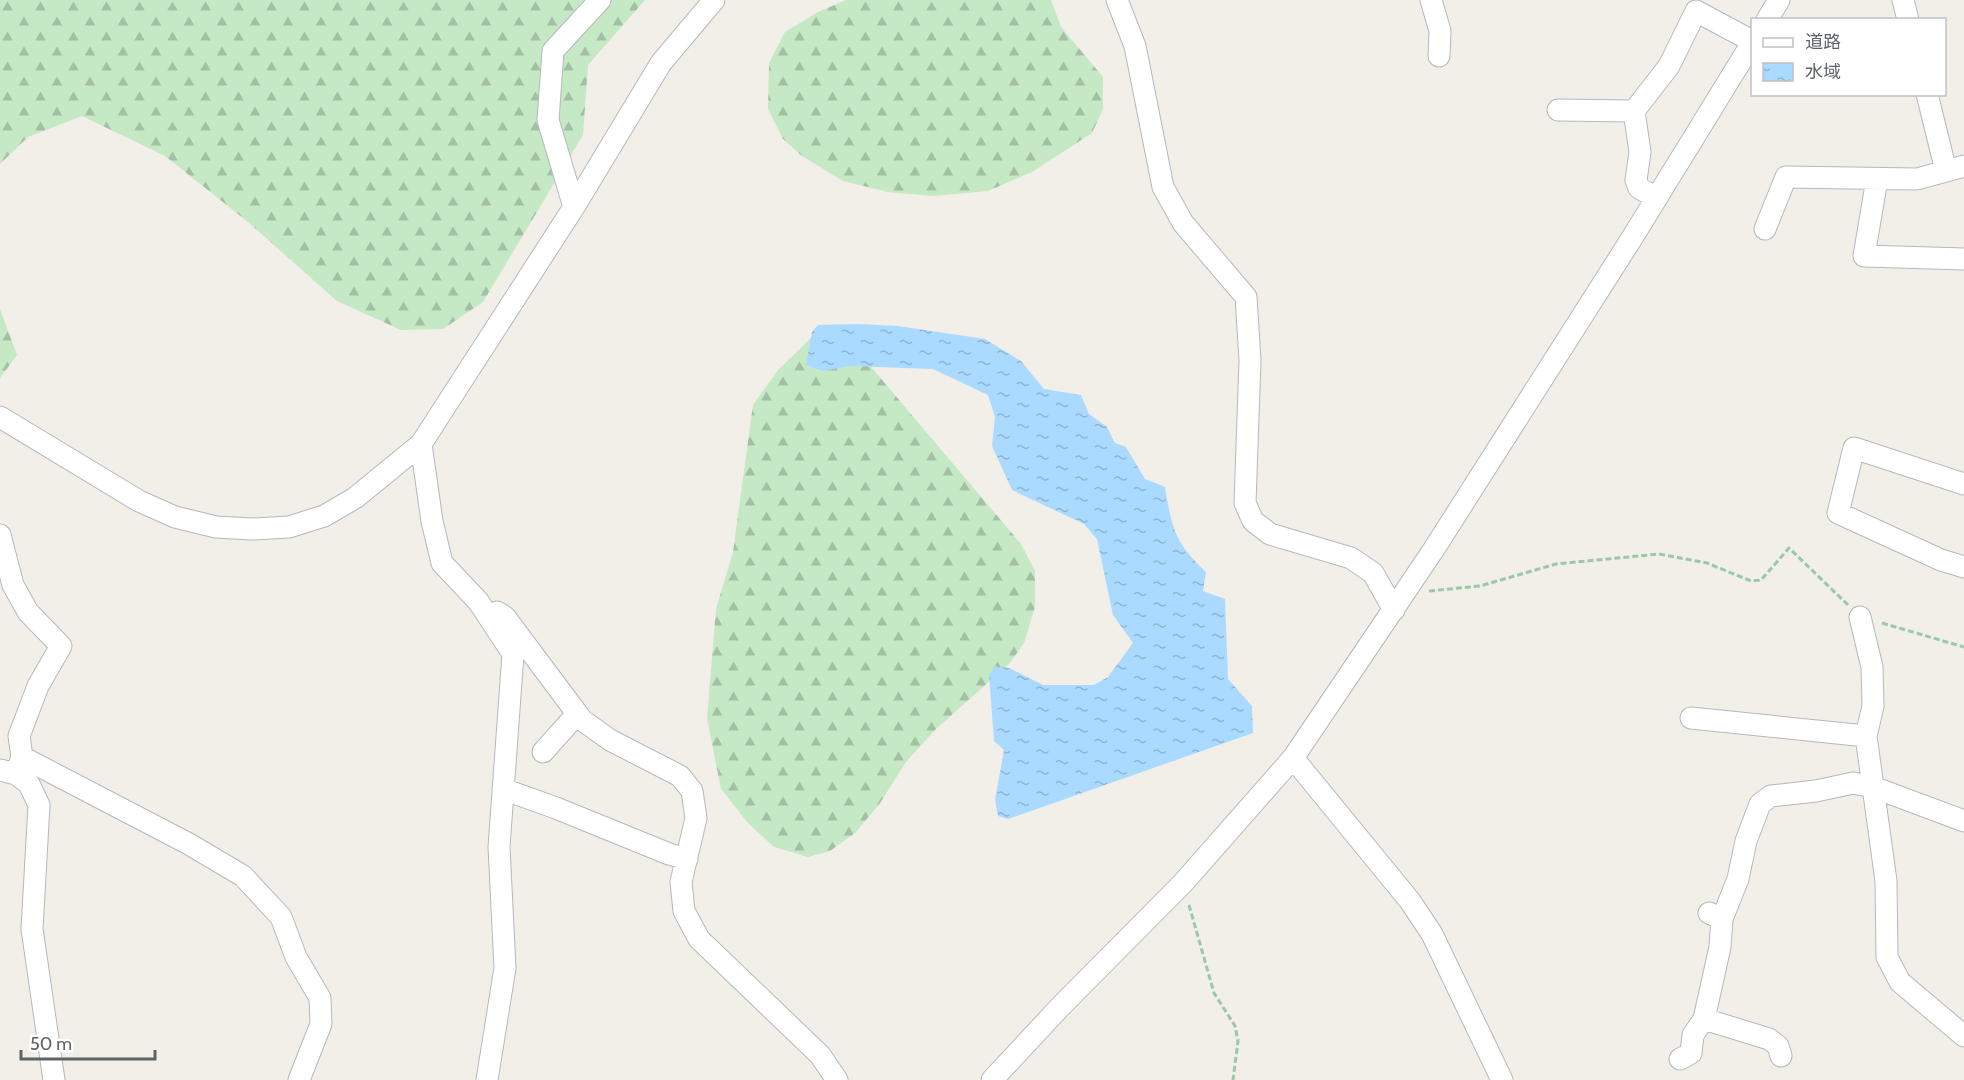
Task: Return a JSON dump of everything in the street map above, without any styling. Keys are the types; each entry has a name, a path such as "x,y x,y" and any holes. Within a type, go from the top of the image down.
{"street":[{"path":"574,207 548,120 553,51 600,0"},
{"path":"4,425 139,501 175,517 216,527 252,529 290,527 324,516 355,498 421,444 574,207 661,63 714,0"},
{"path":"1117,0 1135,46 1163,187 1183,223 1246,297 1250,361 1245,503 1253,521 1270,534 1351,558 1373,573 1399,602"},
{"path":"1431,0 1440,31 1439,56"},
{"path":"1768,18 1779,0"},
{"path":"1903,0 1908,18"},
{"path":"1657,198 1639,188 1636,180 1640,152 1634,111 1669,66 1694,5 1751,41"},
{"path":"992,1080 1060,1006 1183,883 1293,758 1399,602 1657,198 1751,44"},
{"path":"1765,229 1786,177 1917,179 1955,168 1928,96"},
{"path":"1558,110 1634,111"},
{"path":"1877,179 1864,255 1964,258"},
{"path":"421,444 432,521 442,563 478,601 513,654 499,847 504,968 487,1080"},
{"path":"1964,484 1854,448 1838,513 1941,561 1964,567"},
{"path":"0,535 14,585 28,612 60,645 38,686 19,736 12,767"},
{"path":"478,601 505,617 582,720 610,740 680,776 692,791 696,818 681,882 684,911 699,939 820,1055 837,1080"},
{"path":"1860,616 1872,667 1874,706 1866,736 1886,881 1887,957 1900,982 1964,1036"},
{"path":"543,752 578,714"},
{"path":"1691,718 1866,736"},
{"path":"1293,758 1410,902 1432,934 1502,1080"},
{"path":"12,767 29,784 39,805 32,929 54,1080"},
{"path":"12,767 189,844 243,876 281,917 296,957 320,998 321,1024 299,1080"},
{"path":"1680,1059 1690,1053 1694,1035 1704,1019 1720,947 1715,916 1738,879 1746,841 1760,804 1771,796 1816,791 1853,783 1964,821"},
{"path":"503,789 687,859"},
{"path":"1704,1019 1769,1039 1779,1046 1781,1056"}],"path":[{"path":"1399,602 1480,586 1556,564 1659,554 1707,563 1751,581 1761,580 1789,548 1860,616 1964,647"},
{"path":"1183,883 1214,993 1235,1026 1238,1041 1233,1080"}],"green space":[{"path":"0,0 645,0 588,65 583,135 483,302 443,329 401,330 337,301 248,222 165,156 82,116 28,137 0,164"},
{"path":"846,0 1051,0 1061,27 1103,77 1103,109 1092,133 1032,172 988,191 933,196 888,192 843,181 802,156 783,139 768,109 769,63 785,32 818,12"},
{"path":"0,309 17,355 0,378"},
{"path":"816,333 850,342 1021,544 1035,571 1035,607 1024,643 1010,663 935,730 906,762 880,803 855,833 830,851 808,857 774,847 748,823 721,789 707,718 716,609 733,552 753,405 778,370"}],"water":[{"path":"818,325 898,326 985,339 1021,361 1044,389 1081,395 1089,414 1107,427 1115,443 1126,447 1145,479 1165,487 1176,534 1187,552 1206,572 1203,591 1225,599 1228,679 1252,706 1253,733 1008,819 998,816 995,800 1004,750 994,741 989,675 995,666 1009,668 1043,685 1094,685 1108,677 1133,643 1113,615 1097,539 1084,524 1012,490 992,446 995,417 988,395 933,369 850,366 823,371 806,365 812,332"}]}
